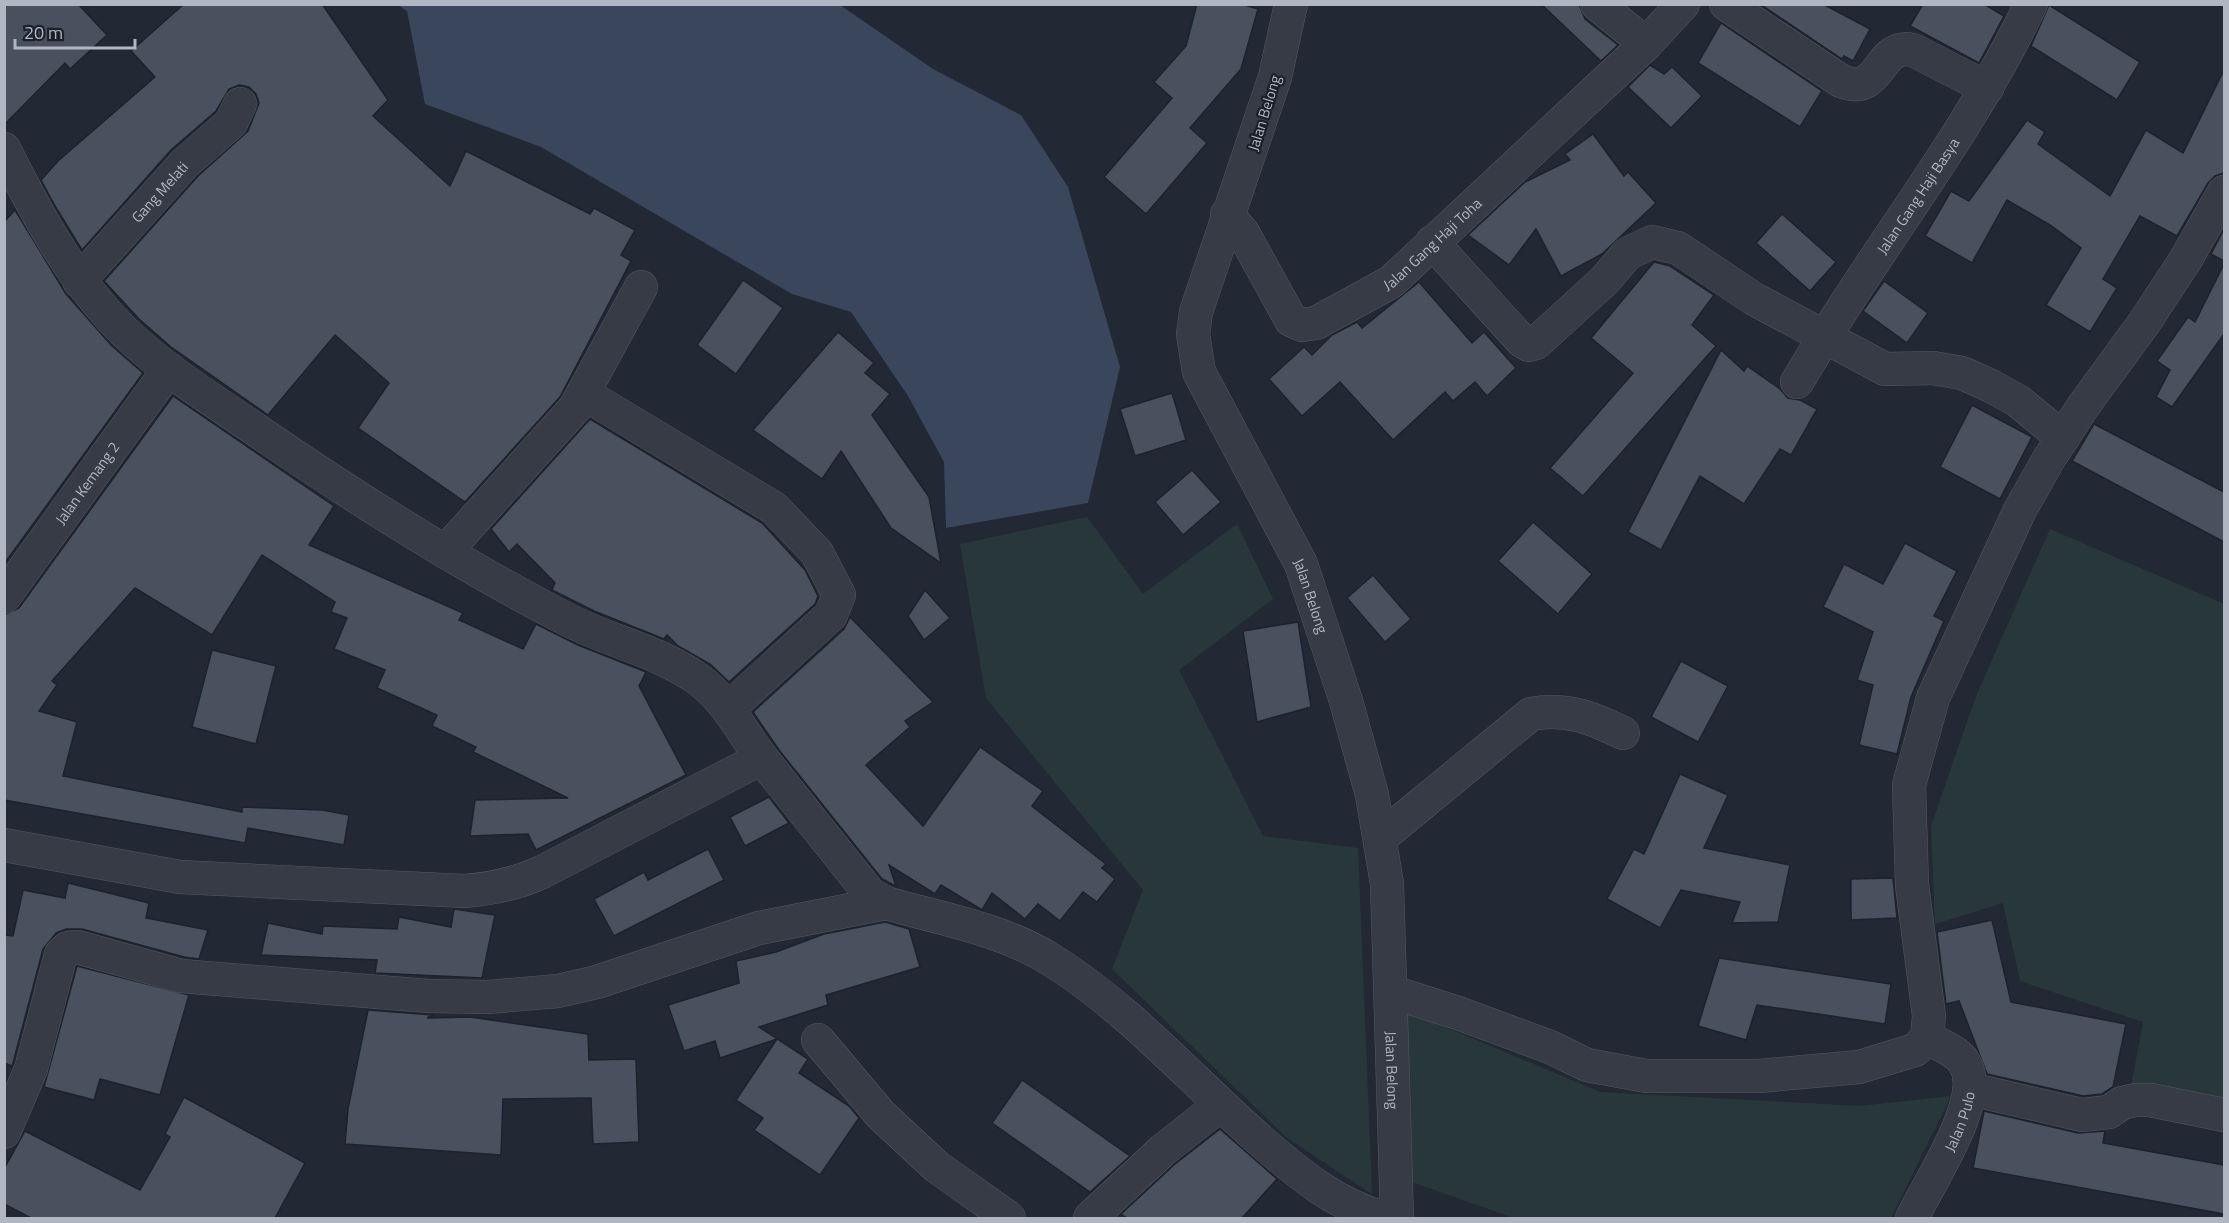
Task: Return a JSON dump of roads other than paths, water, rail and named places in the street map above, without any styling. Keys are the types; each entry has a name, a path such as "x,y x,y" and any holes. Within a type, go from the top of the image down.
{"street":[{"name":"Jalan Belong","path":"1291,4 1275,77 1253,148 1227,214 1196,312 1194,353 1211,398 1301,564 1346,701 1372,795 1388,884 1397,1218"},
{"path":"1597,4 1646,44"},
{"name":"Jalan Gang Haji Toha","path":"1227,214 1243,233 1282,308 1291,320 1302,325 1316,323 1391,282 1646,44 1683,4"},
{"path":"1726,4 1841,81 1851,85 1871,80 1893,52 1902,48 1913,50 1987,88"},
{"name":"Jalan Gang Haji Basya","path":"1797,382 1823,338 1987,88 2031,4"},
{"name":"Gang Melati","path":"79,280 185,163 231,123 240,104"},
{"path":"4,149 31,202 79,280 111,318 147,353 282,447 445,552 571,621 680,667 717,694 762,758 870,894 886,903 994,934 1052,959 1105,999 1220,1106 1308,1181 1360,1210 1384,1218"},
{"path":"1392,992 1458,1013 1550,1047 1587,1065 1646,1076 1759,1076 1859,1067 1916,1050 1927,1038 1929,1016 1912,885 1909,828 1912,775 1933,698 2020,510 2063,438 2144,323 2224,192"},
{"path":"1432,242 1522,341 1529,345 1536,344 1550,332 1605,280 1628,254 1653,242 1678,248 1754,299 1823,338 1885,369 1933,368 1962,373 2018,401 2063,438"},
{"path":"445,552 574,408 641,287"},
{"name":"Jalan Kemang 2","path":"4,597 169,369"},
{"path":"583,393 774,508 817,553 839,595 831,615 728,709"},
{"path":"1380,838 1531,714 1550,710 1568,712 1589,717 1623,733"},
{"path":"4,844 180,878 464,891 486,889 513,885 542,872 762,758"},
{"path":"4,1132 31,1069 61,954 68,948 77,947 181,976 429,996 488,997 558,992 597,982 759,928 886,903"},
{"name":"Jalan Pulo","path":"1912,1218 1956,1130 1970,1089 1966,1065 1959,1056 1927,1038"},
{"path":"818,1040 881,1114 937,1167 1009,1218"},
{"path":"1970,1089 2082,1115 2109,1112 2122,1103 2142,1100 2224,1115"},
{"path":"1090,1218 1154,1158 1220,1106"}],"water":[{"path":"398,5 840,5 933,69 1021,115 1068,187 1120,367 1088,503 946,528 944,462 908,396 851,312 792,294 541,147 425,104 407,11"}]}
